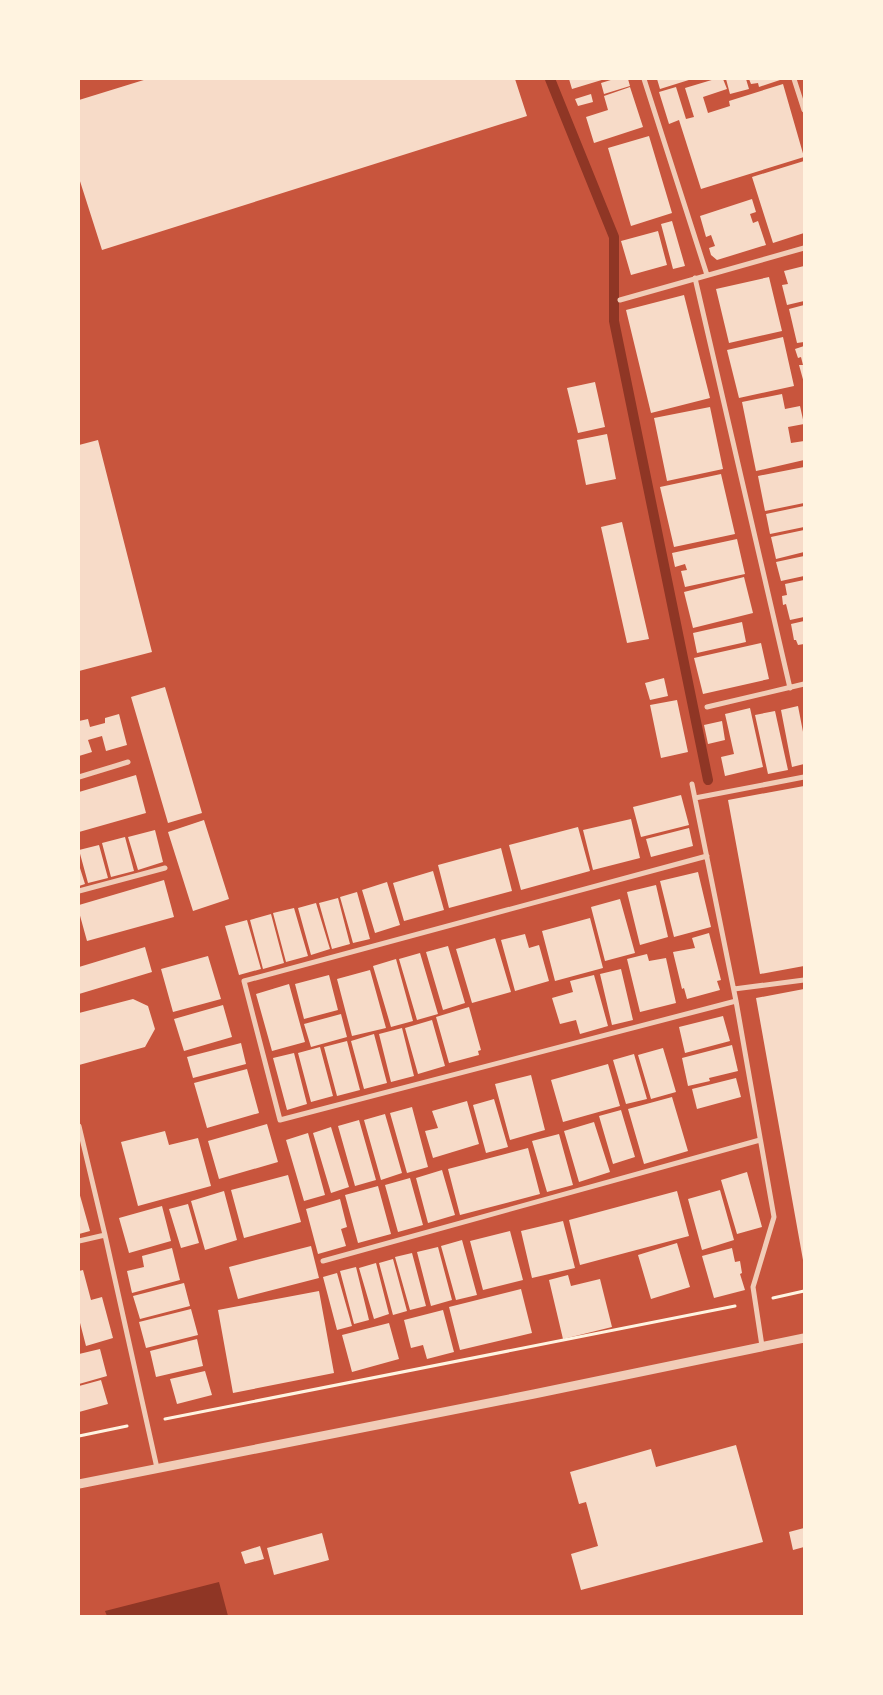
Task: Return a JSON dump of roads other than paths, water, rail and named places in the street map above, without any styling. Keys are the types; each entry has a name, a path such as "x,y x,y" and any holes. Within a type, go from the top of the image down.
{"street":[{"path":"644,79 708,275"},
{"path":"794,79 804,110"},
{"path":"620,300 804,248"},
{"path":"695,278 790,688"},
{"path":"707,708 804,684"},
{"path":"79,777 128,762"},
{"path":"695,798 804,776"},
{"path":"692,784 735,989 774,1217 753,1287 762,1346"},
{"path":"707,856 244,981 280,1120 736,1001"},
{"path":"79,891 165,868"},
{"path":"735,989 804,980"},
{"path":"79,1126 157,1468"},
{"path":"323,1261 760,1140"},
{"path":"79,1241 105,1235"},
{"path":"79,1484 534,1394 804,1338"}],"waterway":[{"path":"550,79 614,237 614,321 708,780"}]}
